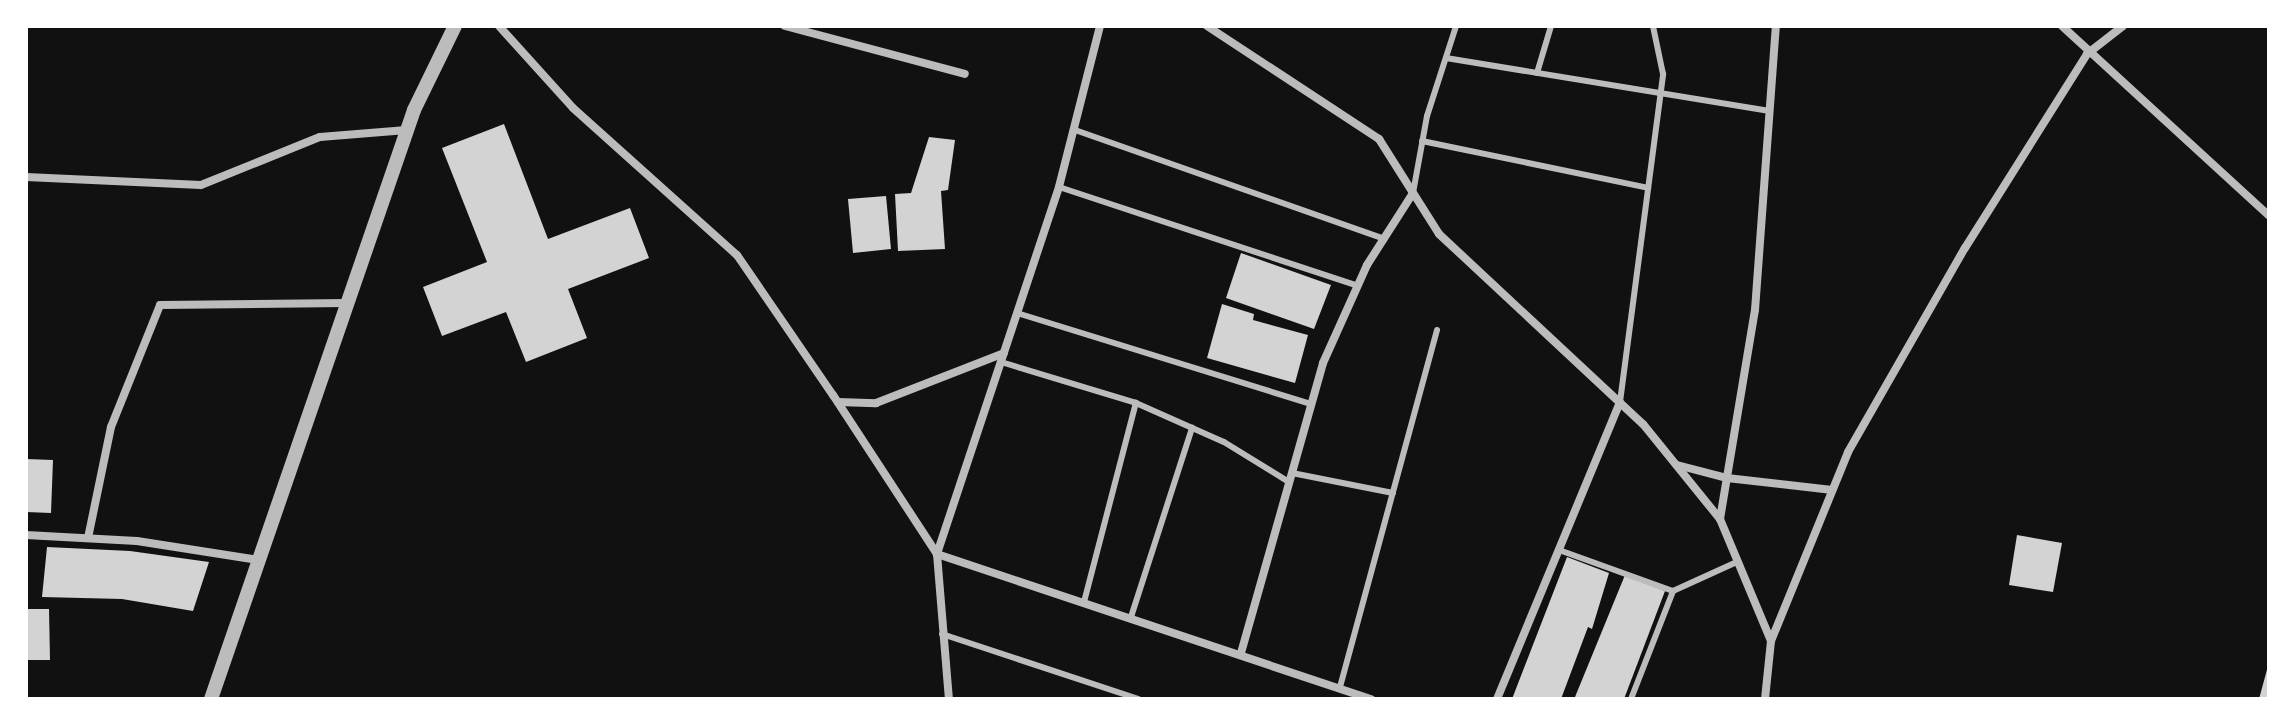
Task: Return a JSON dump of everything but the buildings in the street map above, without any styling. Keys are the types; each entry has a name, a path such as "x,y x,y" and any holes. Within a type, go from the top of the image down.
{"street":[{"path":"211,699 407,130 455,26"},
{"path":"499,26 573,108 737,255 937,554 1241,653 1371,699"},
{"path":"785,26 965,74"},
{"path":"949,699 937,554 1059,187 1100,26"},
{"path":"1207,26 1379,139 1439,234 1620,402 1720,519 1771,641"},
{"path":"1720,519 1755,310 1776,26"},
{"path":"2062,26 2087,54 2269,216"},
{"path":"1765,699 1771,641 1848,452 1965,248 2087,54 2123,26"},
{"path":"26,177 201,185 320,137 407,130"},
{"path":"1241,653 1323,363 1358,286 1413,193"},
{"path":"88,538 111,427 160,305 347,303"},
{"path":"838,402 876,403 1002,358"},
{"path":"1497,699 1620,402"},
{"path":"1676,465 1727,478 1832,490"},
{"path":"26,535 88,538 259,560"}],"lane":[{"path":"1413,193 1422,141 1456,26"},
{"path":"1537,73 1551,26"},
{"path":"1620,402 1663,74 1653,26"},
{"path":"1446,58 1770,111"},
{"path":"1075,130 1384,239"},
{"path":"1422,141 1648,188"},
{"path":"1059,187 1358,286"},
{"path":"1017,313 1311,404"},
{"path":"1340,687 1437,330"},
{"path":"1002,358 1136,403 1290,478 1393,493"},
{"path":"1084,602 1136,403"},
{"path":"1131,617 1192,428"},
{"path":"1559,550 1673,591 1737,562"},
{"path":"1631,699 1673,591"},
{"path":"942,634 1139,699"}]}
